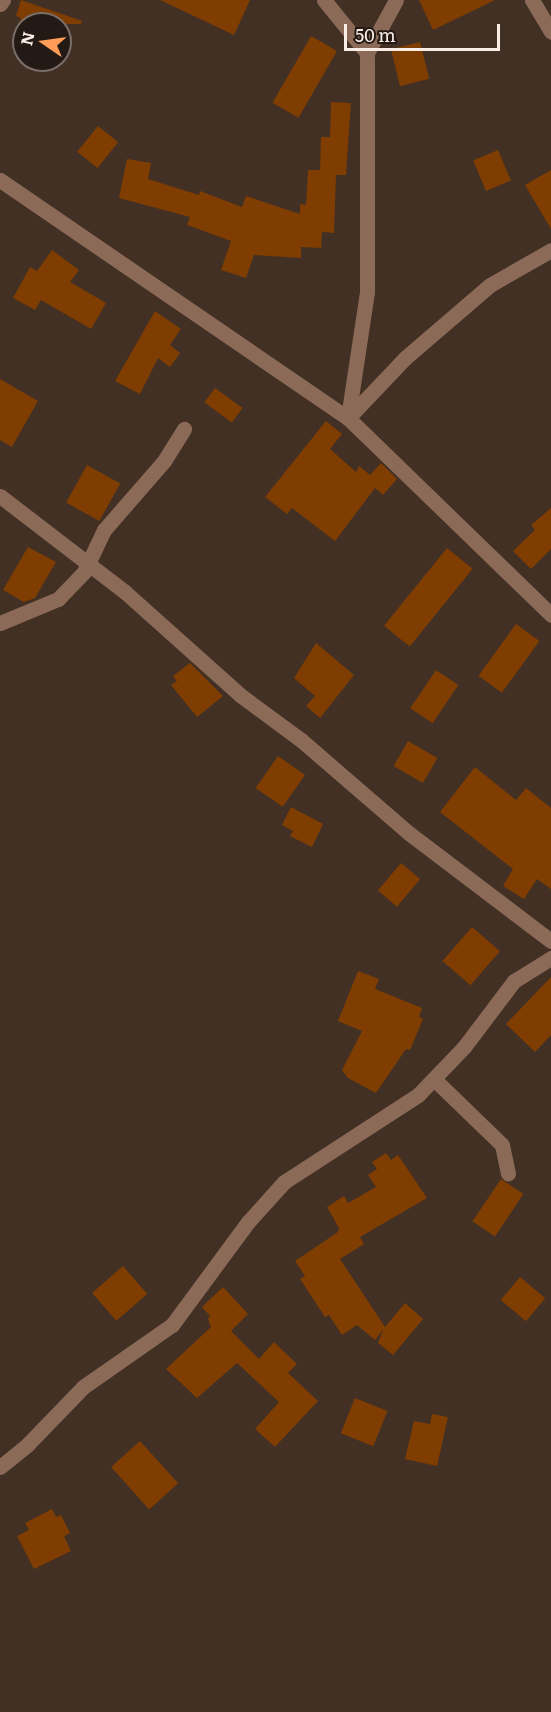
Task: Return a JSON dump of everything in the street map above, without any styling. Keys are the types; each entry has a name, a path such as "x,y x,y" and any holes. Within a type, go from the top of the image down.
{"street":[{"path":"0,4 3,0"},
{"path":"324,0 368,53"},
{"path":"348,418 367,292 368,53 396,0"},
{"path":"532,0 551,32"},
{"path":"0,180 348,418 551,615"},
{"path":"348,418 405,358 490,285 551,250"},
{"path":"0,623 58,598 84,572 104,530 164,461 184,429"},
{"path":"0,496 88,562 240,694 300,740 410,834 551,940"},
{"path":"0,1467 28,1444 83,1387 172,1325 248,1222 284,1182 377,1120 395,1112 435,1080 514,981 551,958"},
{"path":"435,1080 502,1145 507,1173"}],"building":[{"path":"21,0 56,12 17,12"},
{"path":"160,0 250,0 234,35"},
{"path":"419,0 495,0 433,30"},
{"path":"72,18 82,21 81,24 72,24"},
{"path":"311,36 337,51 298,118 272,103"},
{"path":"420,42 429,79 400,86 391,49"},
{"path":"331,102 351,103 346,175 336,175 334,233 322,232 321,248 301,247 301,258 254,255 246,278 221,270 231,241 187,225 190,217 119,198 127,159 151,163 148,179 199,195 200,191 242,207 246,196 300,214 300,204 306,205 308,170 320,170 321,137 330,137"},
{"path":"98,126 118,142 97,168 77,152"},
{"path":"498,150 511,180 486,191 473,161"},
{"path":"551,170 551,229 525,185"},
{"path":"52,250 79,270 70,282 106,303 91,329 41,300 35,310 13,298 30,267 37,271"},
{"path":"155,311 181,329 170,345 180,353 170,367 158,358 140,394 115,381"},
{"path":"0,379 38,401 12,447 0,440"},
{"path":"215,388 243,408 232,423 204,403"},
{"path":"326,421 342,434 330,449 356,472 359,466 370,475 381,463 397,479 383,495 375,488 335,541 292,508 287,514 265,497"},
{"path":"87,465 120,483 99,521 66,503"},
{"path":"551,508 551,549 531,569 513,551 535,530 531,525"},
{"path":"28,547 56,562 35,598 24,602 3,590"},
{"path":"447,548 473,569 410,646 384,626"},
{"path":"516,624 539,641 502,693 478,676"},
{"path":"316,643 354,675 320,718 306,706 315,696 294,678"},
{"path":"190,663 223,696 197,717 171,685 177,681 173,676"},
{"path":"436,670 458,685 433,723 410,708"},
{"path":"408,741 437,758 423,783 394,766"},
{"path":"278,756 305,775 283,807 256,788"},
{"path":"475,767 516,800 526,788 551,808 551,889 537,879 524,899 503,886 513,869 440,812"},
{"path":"291,807 323,824 312,847 290,836 293,831 282,825"},
{"path":"401,863 420,879 397,907 378,891"},
{"path":"472,927 500,951 470,985 442,961"},
{"path":"358,971 379,979 375,989 422,1008 419,1017 423,1019 410,1050 406,1049 376,1093 348,1078 342,1070 362,1031 338,1021"},
{"path":"551,977 551,1035 535,1052 506,1024"},
{"path":"386,1153 391,1160 398,1155 427,1198 360,1237 364,1244 340,1259 385,1327 405,1303 423,1319 393,1355 378,1343 383,1330 375,1340 357,1325 342,1335 329,1315 325,1317 300,1279 305,1276 295,1261 338,1232 339,1228 327,1207 344,1196 348,1203 376,1187 368,1175 377,1169 372,1162"},
{"path":"501,1179 523,1194 495,1236 472,1221"},
{"path":"123,1266 147,1294 116,1321 92,1293"},
{"path":"520,1277 545,1298 526,1321 501,1300"},
{"path":"223,1287 248,1314 231,1331 259,1359 274,1342 297,1364 288,1373 318,1401 275,1447 255,1429 279,1402 237,1363 197,1398 166,1369 211,1327 208,1319 210,1316 202,1307"},
{"path":"355,1398 387,1411 373,1446 341,1433"},
{"path":"432,1414 448,1417 437,1466 405,1459 414,1421 430,1424"},
{"path":"140,1441 178,1483 149,1509 111,1467"},
{"path":"52,1509 56,1517 61,1515 70,1533 64,1536 71,1551 34,1569 17,1536 29,1530 25,1523"}]}
